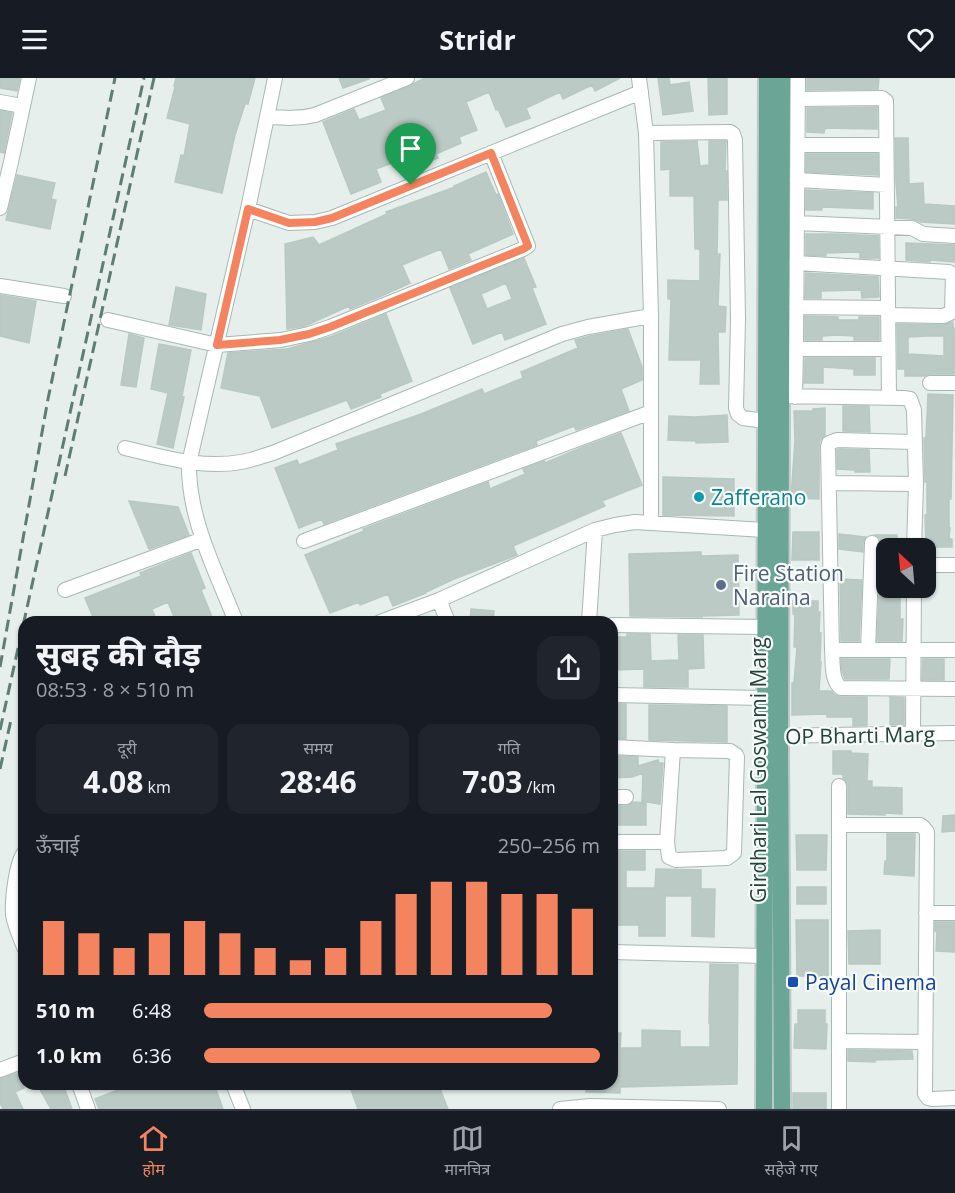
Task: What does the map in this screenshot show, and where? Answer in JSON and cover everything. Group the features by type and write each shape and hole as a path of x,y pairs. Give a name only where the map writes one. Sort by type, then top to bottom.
{"main road":[{"name":"Girdhari Lal Goswami Marg","path":"764,1109 764,956 772,736 773,530 765,421 767,78"},
{"name":"Girdhari Lal Goswami Marg","path":"782,78 788,396 765,627 765,698 772,736 782,1109"}],"street":[{"path":"1,202 28,78"},
{"path":"234,616 191,498 189,463 248,209 275,78"},
{"path":"267,117 293,119 315,115 407,78"},
{"path":"798,78 796,349 788,396 910,399 915,410 914,538"},
{"path":"248,209 289,223 315,222 332,218 491,153 640,85 646,133 651,316 651,523"},
{"path":"798,99 885,100 889,398"},
{"path":"0,102 22,106"},
{"path":"646,133 730,132 733,134 735,140 738,319 736,408 738,414 743,418 765,421"},
{"path":"798,145 886,145"},
{"path":"108,320 217,345 280,340 330,327 523,249 528,246 491,153"},
{"path":"797,180 887,185"},
{"path":"797,223 887,226 914,229 923,234 955,236"},
{"path":"796,263 949,272 954,279 952,310 944,316 796,307"},
{"path":"0,286 64,296"},
{"path":"125,448 189,463 242,462 273,453 562,334 651,316"},
{"path":"796,349 888,349"},
{"path":"930,382 955,383 955,388"},
{"path":"304,541 651,412"},
{"path":"915,442 837,440 832,441 828,447 832,650 835,680 841,688 955,688"},
{"path":"830,483 915,484"},
{"path":"396,616 439,600 595,530 615,525 634,522 773,530"},
{"path":"589,616 595,530"},
{"path":"65,590 204,539"},
{"path":"868,650 872,543"},
{"path":"936,565 955,565"},
{"path":"913,733 914,598"},
{"path":"439,600 446,616"},
{"path":"618,626 765,627"},
{"path":"832,650 955,650"},
{"path":"618,695 765,698"},
{"name":"OP Bharti Marg","path":"772,736 955,733"},
{"path":"618,747 730,751 736,754 734,853 727,858 676,860 669,857 666,842 673,750"},
{"path":"839,786 839,1109"},
{"path":"839,825 920,825 927,832 925,1094 932,1099 955,1098"},
{"path":"618,842 666,842"},
{"path":"18,867 13,911 18,930"},
{"path":"926,913 955,912"},
{"path":"618,952 764,956"},
{"path":"839,1041 925,1042"},
{"path":"0,1070 18,1063"},
{"path":"81,1090 88,1109"},
{"path":"235,1090 243,1109"},
{"path":"560,1109 590,1106 719,1109"}],"building":[{"path":"0,78 20,78 17,91 0,88"},
{"path":"176,78 255,78 248,104 245,104 235,135 222,193 175,182 181,155 184,156 190,124 167,118"},
{"path":"339,78 369,78 369,79 343,88"},
{"path":"425,78 620,78 595,91 592,85 563,99 560,92 526,108 530,118 506,127 489,92 466,102 477,130 459,137 461,143 436,154 438,158 409,169 405,158 376,169 381,182 351,194 323,122 354,109 359,120 386,110 381,98"},
{"path":"658,78 669,78 670,85 689,82 693,111 663,115"},
{"path":"708,78 727,78 727,114 709,115"},
{"path":"807,78 879,78 878,89 807,90"},
{"path":"877,107 877,129 825,128 824,133 807,132 807,108"},
{"path":"0,111 12,113 4,153 0,152"},
{"path":"895,138 908,138 909,184 923,183 924,204 955,206 955,224 896,218 896,207 898,207"},
{"path":"697,141 700,166 709,165 709,141 726,141 727,200 718,200 717,254 720,254 718,306 726,307 725,332 718,332 719,384 700,384 701,360 669,360 671,299 668,299 668,280 700,281 700,249 695,249 694,196 670,196 670,169 661,170 661,142"},
{"path":"806,154 878,154 878,175 806,172"},
{"path":"486,172 496,195 498,194 513,234 468,254 471,260 449,269 441,249 402,265 410,283 350,309 349,306 305,326 287,329 285,244 313,237 319,245 387,214 386,212 455,187"},
{"path":"17,175 55,183 51,199 56,200 50,229 6,220"},
{"path":"806,190 873,193 873,209 822,207 822,210 806,210"},
{"path":"806,234 878,236 879,258 860,258 860,252 826,253 826,256 806,255"},
{"path":"906,243 955,245 955,262 906,260"},
{"path":"524,258 536,287 532,288 546,324 505,340 502,332 473,344 450,288","holes":["506,283 512,299 487,309 481,294"]},
{"path":"806,273 878,277 879,297 862,298 861,290 821,291 821,298 805,298"},
{"path":"176,287 206,294 201,330 169,325"},
{"path":"0,295 36,301 29,343 0,336"},
{"path":"386,314 412,381 380,394 381,397 351,409 347,400 272,428 260,396 221,388 228,353 287,349 333,336"},
{"path":"805,316 838,317 838,320 879,317 879,340 854,340 854,336 838,335 822,336 822,340 805,340"},
{"path":"953,322 953,328 955,328 954,374 905,376 905,369 898,369 897,324 944,325","holes":["944,336 944,356 908,354 908,337"]},
{"path":"628,329 642,367 642,380 621,389 629,411 576,430 574,426 536,441 537,445 324,524 322,519 299,528 275,468 297,460 299,465 338,450 336,444 421,414 482,389 484,394 523,378 521,372 578,348 575,340"},
{"path":"129,334 144,338 136,387 121,385"},
{"path":"159,344 191,350 173,448 157,444 168,393 151,389"},
{"path":"805,358 875,358 875,375 854,375 854,369 823,367 823,383 804,383"},
{"path":"928,394 953,395 951,499 949,499 949,539 952,539 952,547 936,547 936,538 926,538 927,482 925,482 924,438 926,438"},
{"path":"843,406 869,406 870,432 843,431"},
{"path":"825,408 825,435 820,440 819,447 819,499 791,498 795,440 794,411 813,411 813,409"},
{"path":"727,415 728,442 696,443 696,441 668,440 669,416"},
{"path":"621,433 642,485 602,501 605,506 513,546 517,555 454,579 426,593 393,606 388,594 330,613 305,555 364,531 363,529 488,482 490,489 525,474 523,469 544,461 545,463"},
{"path":"837,450 869,450 870,472 837,469"},
{"name":"Zafferano","path":"663,477 734,479 734,516 663,515"},
{"path":"129,501 178,507 189,535 149,549"},
{"path":"793,532 819,532 819,560 792,560"},
{"path":"839,534 866,537 863,542 863,552 839,549"},
{"path":"875,535 897,535 897,538 880,538"},
{"path":"701,552 701,556 738,555 739,615 630,616 629,554"},
{"path":"191,553 205,588 201,590 212,616 174,616 168,602 152,609 155,616 92,616 85,598 141,576 140,573"},
{"path":"840,579 862,580 859,641 841,641"},
{"path":"879,598 900,598 900,619 903,619 902,641 877,641"},
{"path":"793,601 818,601 819,633 821,633 819,691 831,691 841,697 867,697 867,725 853,726 853,717 827,717 827,714 792,715 792,683 794,683 797,647 794,647"},
{"path":"471,609 494,611 494,616 470,616"},
{"path":"627,634 650,634 651,661 679,660 678,635 703,635 704,668 688,669 688,687 644,687 644,669 618,670 618,637 627,637"},
{"path":"841,659 890,659 889,679 845,679"},
{"path":"923,659 944,659 944,680 922,680"},
{"path":"890,697 904,698 904,725 890,725"},
{"path":"618,704 626,704 626,739 618,738"},
{"path":"649,705 727,706 727,742 649,740"},
{"path":"833,751 868,754 867,781 872,781 872,787 902,788 902,814 848,814 848,785 843,774 833,774"},
{"path":"618,756 638,757 638,766 658,760 659,763 663,763 660,804 642,801 643,773 632,777 618,778"},
{"path":"633,802 646,803 646,825 618,825 618,806 627,806"},
{"path":"955,815 955,831 942,832 943,816"},
{"path":"887,834 915,834 914,876 884,874 885,861 887,861"},
{"path":"796,835 827,835 826,870 797,870"},
{"path":"618,851 645,851 645,870 626,870 626,888 655,888 656,869 701,870 701,889 715,889 714,937 692,936 692,896 665,896 665,936 639,936 639,925 618,925"},
{"path":"797,887 826,887 826,904 797,904"},
{"path":"796,920 828,920 828,976 797,976"},
{"path":"935,922 955,922 955,952 936,951"},
{"path":"880,930 880,964 849,964 848,931"},
{"path":"710,964 738,965 737,1084 620,1087 620,1093 586,1092 586,1090 618,1090 618,1033 621,1033 620,1048 642,1048 642,1030 680,1031 680,1047 710,1047"},
{"path":"798,1010 825,1010 826,1049 794,1048"},
{"path":"848,1050 912,1051 913,1059 875,1060 875,1062 848,1061"},
{"path":"18,1073 20,1090 15,1092 23,1109 3,1109 0,1103 0,1079"},
{"path":"40,1090 65,1090 72,1109 51,1109"},
{"path":"118,1090 216,1090 223,1109 99,1109 95,1099"},
{"path":"351,1090 440,1090 448,1109 358,1109"},
{"path":"793,1093 826,1093 826,1109 793,1109"}],"railway":[{"path":"0,667 48,399 115,78"},
{"path":"25,616 144,78"},
{"path":"65,476 154,78"},
{"path":"0,730 18,648"},
{"path":"0,769 11,720"}],"place":[{"name":"Zafferano","path":"699,497"},
{"name":"Fire Station Naraina","path":"721,585"},
{"name":"Payal Cinema","path":"793,982"}],"route":[{"path":"491,153 528,246 330,327 297,338 217,345 248,209 289,223 303,224 332,218 411,185 491,153"}]}
